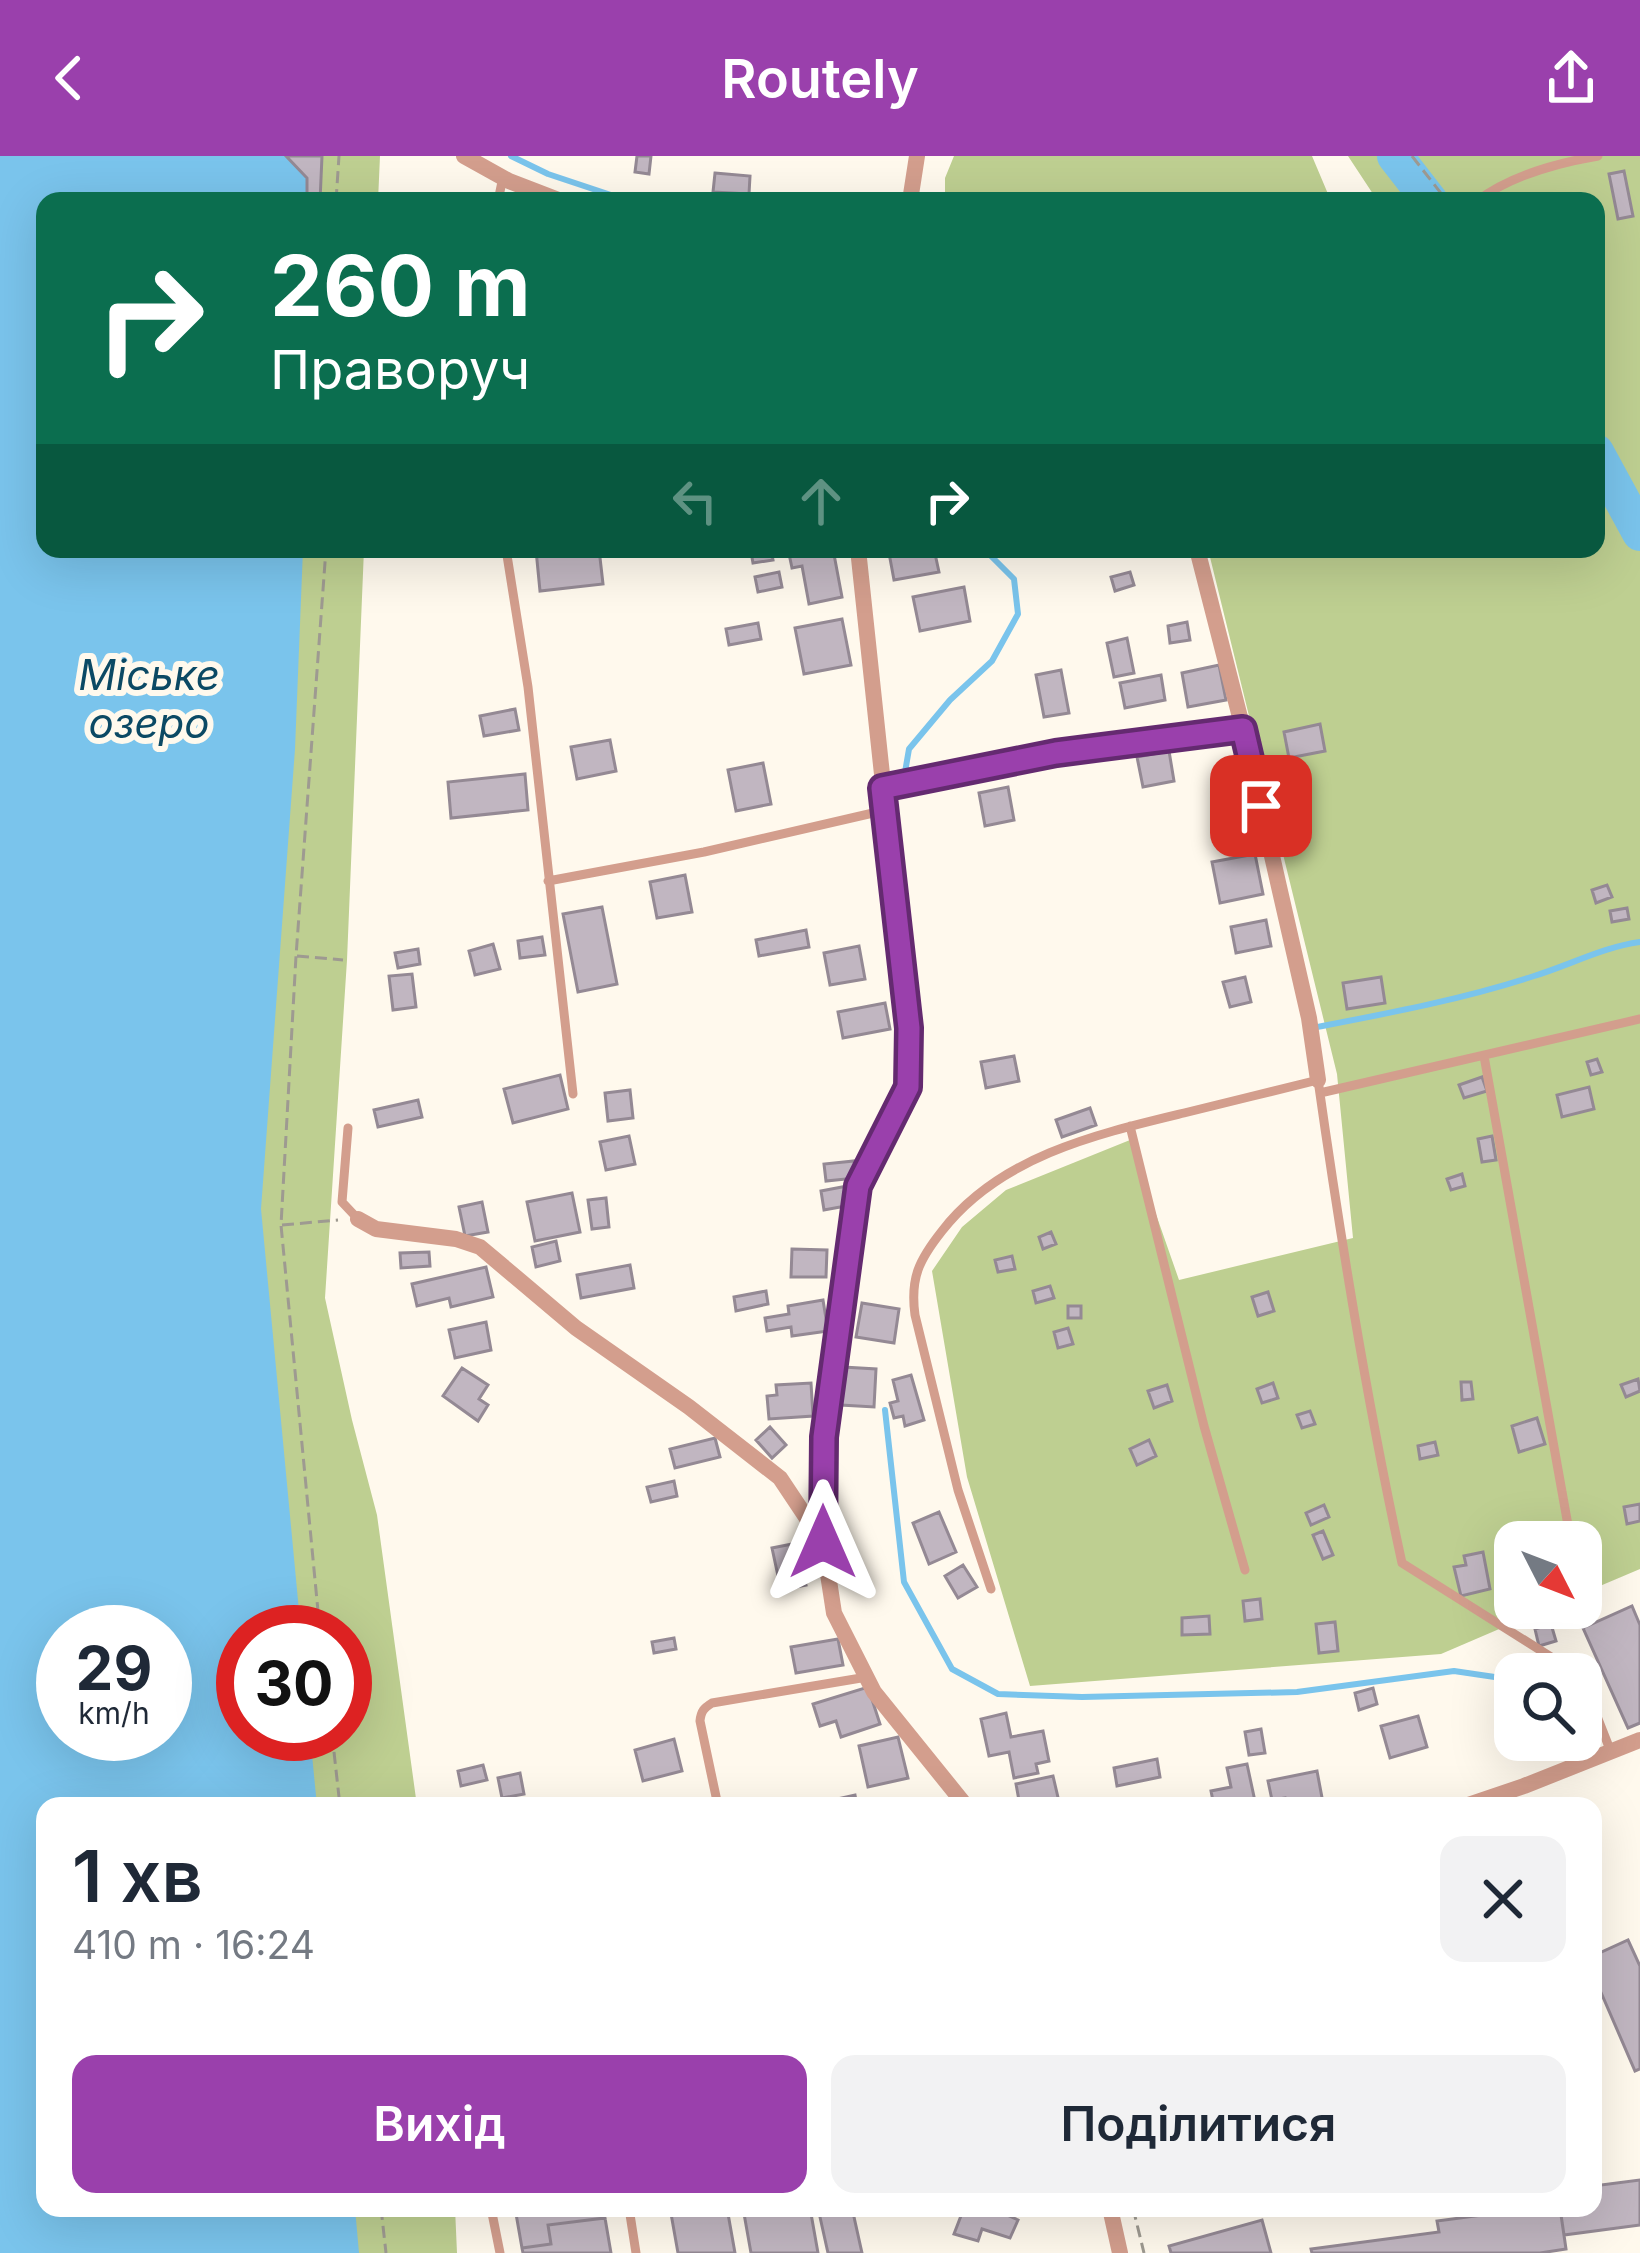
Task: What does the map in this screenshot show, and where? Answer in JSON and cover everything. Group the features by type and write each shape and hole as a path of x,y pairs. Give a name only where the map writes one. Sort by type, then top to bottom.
{"street":[{"path":"464,156 539,192"},
{"path":"911,192 917,156"},
{"path":"859,558 909,1028 908,1087 858,1186 824,1437 823,1542 834,1613 874,1692 959,1797"},
{"path":"1199,558 1309,1018 1319,1087"},
{"path":"358,1219 376,1229 456,1239 480,1247 576,1328 780,1478 823,1542"},
{"path":"1489,1797 1640,1740"},
{"path":"1112,2217 1120,2253"}],"lane":[{"path":"1488,192 1559,163 1598,156"},
{"path":"500,192 503,177"},
{"path":"507,558 528,687 573,1094"},
{"path":"882,788 1056,753 1243,729"},
{"path":"548,881 704,852 886,810"},
{"path":"991,1589 958,1490 913,1298 915,1275 946,1226 986,1189 1054,1150 1098,1134 1484,1056 1640,1019"},
{"path":"1484,1056 1567,1521"},
{"path":"1319,1087 1377,1447 1402,1562 1545,1653"},
{"path":"1130,1126 1245,1570"},
{"path":"347,1128 342,1202 358,1219"},
{"path":"716,1797 700,1721 705,1707 867,1677"},
{"path":"1602,1730 1611,1752"},
{"path":"493,2217 500,2253"},
{"path":"630,2217 636,2253"}],"path":[{"path":"337,192 339,156"},
{"path":"1412,156 1440,192"},
{"path":"317,1605 281,1225 325,558"},
{"path":"296,956 343,959"},
{"path":"281,1225 358,1219"},
{"path":"335,1761 339,1797"},
{"path":"382,2217 386,2253"},
{"path":"1135,2217 1144,2253"}],"green space":[{"name":"Міське озеро","path":"0,156 380,156 378,192 36,192 36,558 364,558 347,960 325,1298 377,1515 416,1797 36,1797 36,2217 455,2217 457,2253 0,2253"},
{"path":"954,156 1312,156 1327,192 945,192"},
{"path":"1348,156 1640,156 1640,1569 1602,1585 1602,1521 1494,1521 1494,1629 1499,1629 1441,1654 1030,1686 967,1477 932,1271 962,1227 1006,1190 1130,1140 1179,1280 1353,1238 1337,1074 1210,558 1605,558 1605,192 1372,192"}],"water":[{"name":"Міське озеро","path":"0,156 286,156 307,178 307,192 36,192 36,558 303,558 295,749 261,1209 298,1605 216,1605 216,1761 313,1761 316,1797 36,1797 36,2217 356,2217 359,2253 0,2253"}],"building":[{"path":"286,156 322,156 320,192 307,192 307,178"},
{"path":"637,156 651,156 649,174 635,172"},
{"path":"1624,171 1633,216 1618,219 1609,174"},
{"path":"715,173 750,176 749,192 713,192"},
{"path":"537,558 600,558 603,584 540,591"},
{"path":"790,558 835,558 842,597 809,604 802,566 792,568"},
{"path":"890,558 936,558 939,572 894,580"},
{"path":"779,572 782,587 758,592 755,577"},
{"path":"1130,572 1134,585 1115,591 1111,577"},
{"path":"964,587 970,621 920,631 913,597"},
{"path":"842,619 851,665 804,674 795,628"},
{"path":"1187,622 1190,640 1170,643 1168,626"},
{"path":"758,623 761,639 729,645 726,629"},
{"path":"1127,638 1134,673 1114,677 1107,643"},
{"path":"1219,665 1226,700 1188,707 1182,673"},
{"path":"1061,670 1069,713 1044,717 1036,675"},
{"path":"1161,675 1165,700 1125,708 1120,683"},
{"path":"515,709 519,730 484,736 480,716"},
{"path":"1320,724 1325,751 1289,758 1284,732"},
{"path":"610,740 616,771 577,779 571,747"},
{"path":"1169,751 1174,781 1143,787 1137,757"},
{"path":"763,763 771,804 736,811 728,770"},
{"path":"525,774 528,810 451,818 448,782"},
{"path":"1008,787 1014,820 985,826 979,793"},
{"path":"1255,854 1263,894 1220,903 1212,862"},
{"path":"685,875 692,912 657,918 650,882"},
{"path":"1607,885 1612,897 1596,903 1592,890"},
{"path":"602,907 617,984 578,992 563,914"},
{"path":"1627,908 1629,919 1612,922 1610,911"},
{"path":"1266,920 1271,946 1236,953 1231,927"},
{"path":"806,930 809,947 759,956 756,940"},
{"path":"542,937 545,955 520,958 518,941"},
{"path":"493,944 500,969 475,975 469,951"},
{"path":"859,946 865,979 830,985 824,953"},
{"path":"418,949 420,964 398,968 395,953"},
{"path":"412,974 416,1007 393,1010 389,976"},
{"path":"1245,977 1251,1002 1230,1007 1223,982"},
{"path":"1381,977 1385,1003 1347,1009 1343,983"},
{"path":"885,1003 890,1029 843,1038 838,1012"},
{"path":"1014,1056 1019,1081 986,1088 981,1062"},
{"path":"1597,1059 1602,1072 1591,1075 1587,1062"},
{"path":"560,1075 568,1109 513,1123 504,1089"},
{"path":"1482,1077 1487,1091 1464,1098 1459,1085"},
{"path":"1589,1087 1594,1109 1562,1117 1557,1095"},
{"path":"630,1090 633,1118 608,1121 605,1093"},
{"path":"418,1100 422,1117 378,1127 374,1110"},
{"path":"1090,1108 1096,1125 1062,1137 1056,1120"},
{"path":"629,1136 635,1164 606,1170 600,1142"},
{"path":"1492,1136 1496,1160 1482,1162 1478,1139"},
{"path":"854,1161 856,1178 826,1181 824,1164"},
{"path":"1462,1174 1465,1186 1451,1190 1447,1179"},
{"path":"847,1186 851,1205 824,1210 821,1191"},
{"path":"572,1193 580,1232 535,1241 527,1202"},
{"path":"606,1198 609,1227 592,1229 588,1200"},
{"path":"482,1202 488,1232 465,1236 459,1207"},
{"path":"1051,1232 1056,1244 1043,1249 1039,1237"},
{"path":"556,1241 560,1261 536,1267 532,1247"},
{"path":"792,1249 827,1250 826,1277 791,1277"},
{"path":"429,1252 430,1266 401,1268 400,1253"},
{"path":"1012,1256 1015,1269 998,1272 995,1260"},
{"path":"630,1265 634,1288 581,1298 577,1275"},
{"path":"486,1267 493,1297 451,1307 449,1298 417,1306 412,1284"},
{"path":"1050,1286 1054,1298 1036,1303 1033,1291"},
{"path":"766,1291 768,1304 736,1311 734,1297"},
{"path":"1268,1292 1274,1311 1258,1316 1252,1297"},
{"path":"823,1300 828,1331 792,1336 791,1327 767,1331 765,1318 789,1314 788,1306"},
{"path":"862,1303 899,1309 894,1343 856,1337"},
{"path":"1068,1306 1081,1306 1081,1318 1068,1318"},
{"path":"486,1322 491,1350 455,1358 449,1330"},
{"path":"1068,1328 1073,1344 1058,1348 1054,1332"},
{"path":"843,1367 876,1369 874,1407 841,1405"},
{"path":"462,1368 488,1385 479,1399 488,1405 478,1421 443,1396"},
{"path":"911,1375 924,1420 905,1426 903,1416 894,1418 890,1403 898,1401 893,1380"},
{"path":"1638,1379 1640,1391 1626,1397 1621,1385"},
{"path":"1461,1382 1471,1382 1473,1399 1462,1400"},
{"path":"811,1383 813,1416 769,1419 767,1396 777,1395 776,1385"},
{"path":"1273,1383 1278,1398 1262,1403 1257,1389"},
{"path":"1167,1385 1172,1401 1154,1408 1148,1391"},
{"path":"1310,1411 1315,1424 1302,1428 1297,1415"},
{"path":"1537,1418 1545,1444 1519,1452 1512,1426"},
{"path":"770,1427 786,1445 772,1458 756,1440"},
{"path":"715,1438 720,1457 675,1468 670,1449"},
{"path":"1149,1440 1156,1456 1137,1465 1130,1449"},
{"path":"1435,1442 1438,1455 1420,1459 1418,1446"},
{"path":"674,1481 677,1496 651,1502 647,1487"},
{"path":"1640,1504 1640,1521 1627,1524 1624,1507"},
{"path":"1324,1505 1329,1517 1311,1525 1306,1513"},
{"path":"939,1512 956,1552 929,1564 913,1523"},
{"path":"1323,1531 1333,1555 1323,1559 1313,1535"},
{"path":"797,1543 806,1585 781,1590 772,1548"},
{"path":"1483,1552 1490,1589 1461,1596 1454,1567 1466,1565 1464,1556"},
{"path":"963,1565 977,1587 958,1598 945,1576"},
{"path":"1260,1599 1262,1619 1245,1621 1243,1601"},
{"path":"1632,1606 1640,1625 1640,1723 1628,1728 1602,1670 1602,1653 1594,1653 1583,1629 1602,1629 1602,1619"},
{"path":"1209,1616 1210,1634 1182,1635 1182,1618"},
{"path":"1335,1622 1338,1651 1319,1653 1316,1624"},
{"path":"1535,1629 1552,1629 1556,1641 1539,1646"},
{"path":"674,1638 676,1649 654,1653 652,1642"},
{"path":"838,1639 843,1665 796,1673 791,1647"},
{"path":"868,1687 880,1724 841,1737 836,1721 820,1726 813,1704"},
{"path":"1373,1688 1377,1704 1359,1710 1355,1693"},
{"path":"1006,1713 1011,1737 1043,1731 1049,1761 1036,1764 1038,1773 1014,1778 1009,1752 989,1756 981,1719"},
{"path":"1418,1716 1427,1747 1390,1758 1381,1726"},
{"path":"1261,1729 1265,1753 1249,1755 1245,1732"},
{"path":"898,1737 908,1778 868,1787 859,1746"},
{"path":"674,1739 682,1771 643,1781 635,1750"},
{"path":"1157,1759 1160,1777 1117,1786 1114,1768"},
{"path":"1247,1764 1254,1797 1212,1797 1211,1791 1231,1787 1227,1768"},
{"path":"483,1765 487,1780 461,1786 458,1771"},
{"path":"1317,1771 1322,1797 1271,1797 1268,1781"},
{"path":"520,1773 524,1794 502,1797 498,1778"},
{"path":"1053,1776 1058,1797 1018,1797 1016,1784"},
{"path":"1628,1940 1640,1966 1640,2069 1635,2071 1602,1995 1602,1952"},
{"path":"1640,2180 1640,2225 1564,2235 1566,2249 1540,2253 1312,2253 1311,2249 1439,2232 1437,2221 1467,2217 1602,2217 1602,2185"},
{"path":"1640,2180 1640,2225 1564,2235 1561,2217 1602,2217 1602,2185"},
{"path":"517,2217 605,2217 548,2225 551,2244 522,2248"},
{"path":"672,2217 729,2217 735,2253 678,2253"},
{"path":"745,2217 812,2217 818,2253 751,2253"},
{"path":"820,2217 854,2217 862,2253 828,2253"},
{"path":"961,2217 1018,2220 1010,2238 982,2229 978,2241 954,2234"},
{"path":"1561,2217 1566,2249 1312,2253 1311,2249 1439,2232 1437,2221"},
{"path":"605,2218 611,2253 523,2253 522,2248 551,2244 548,2225"},
{"path":"1262,2220 1271,2253 1171,2253 1169,2246"}],"waterway":[{"path":"511,156 602,192"},
{"path":"1395,156 1423,192"},
{"path":"1605,469 1640,533"},
{"path":"904,778 909,749 950,700 992,661 1018,614 1014,579 993,558"},
{"path":"1317,1027 1481,992 1640,942"},
{"path":"885,1410 904,1582 952,1669 998,1694 1297,1692 1454,1671 1494,1677"}],"route":[{"path":"823,1542 824,1437 858,1186 908,1087 909,1028 882,788 1056,753 1243,729 1261,806"}]}
